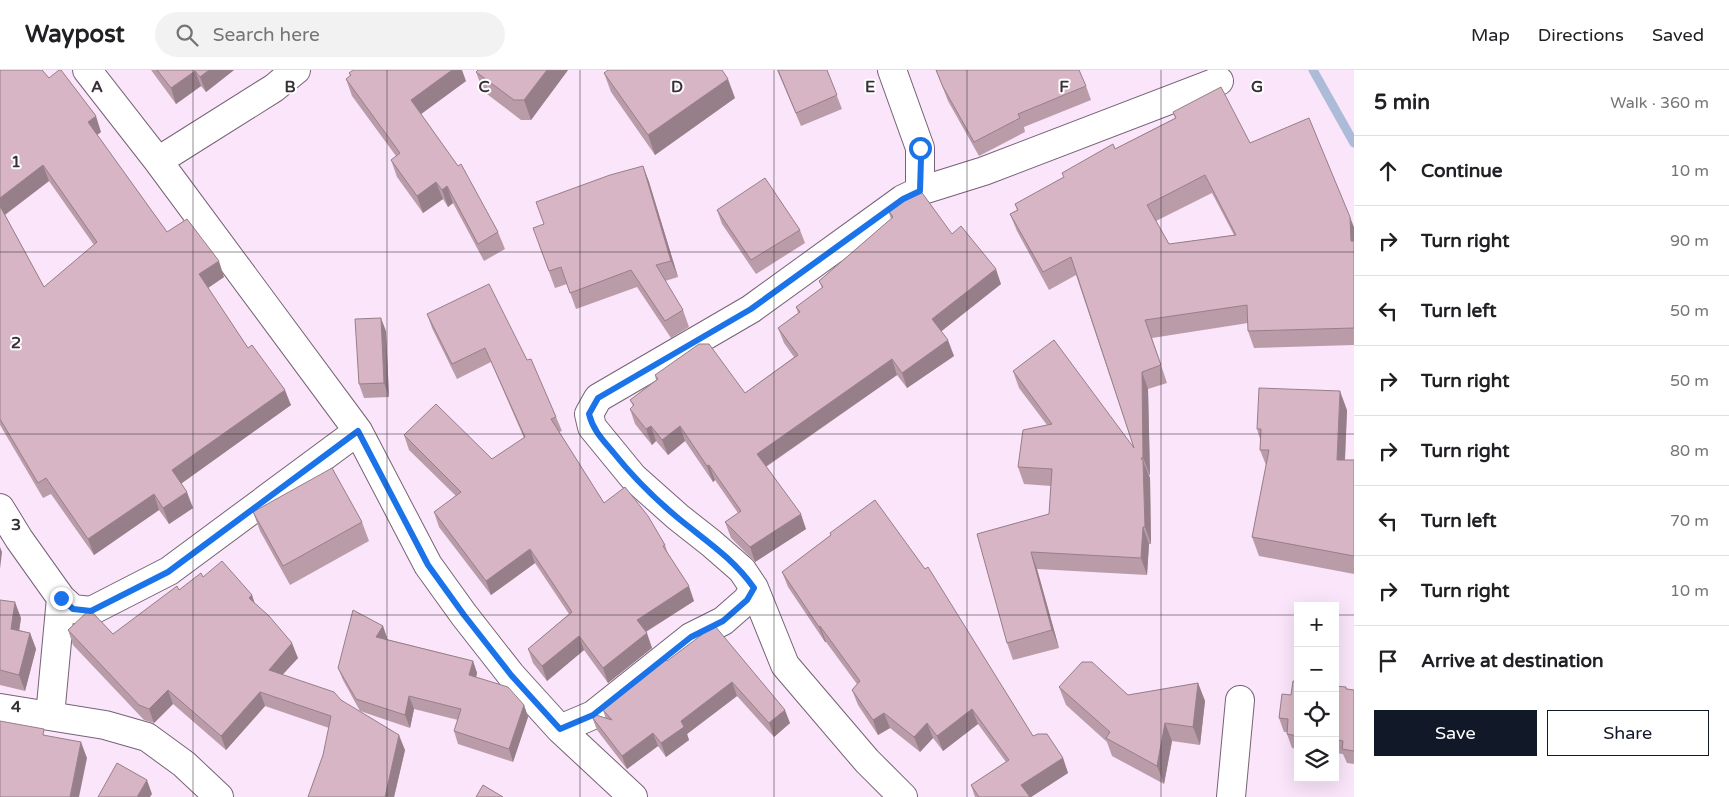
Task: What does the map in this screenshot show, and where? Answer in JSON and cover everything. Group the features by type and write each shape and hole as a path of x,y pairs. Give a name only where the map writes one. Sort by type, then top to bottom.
{"street":[{"path":"87,70 158,161 358,431 428,565 464,615 511,675 560,729 629,796"},
{"path":"158,161 274,88 296,70"},
{"path":"892,70 920,148 920,191"},
{"path":"903,797 867,761 785,665 754,588 742,570 678,518 633,477 592,427 589,414 598,398 751,309 903,199 920,191 984,171 1219,81"},
{"path":"0,508 19,539 61,598 73,609 91,611 168,572 358,431"},
{"path":"560,729 593,715 691,637 723,621 747,600 754,588"},
{"path":"50,716 61,598"},
{"path":"1231,797 1240,700"},
{"path":"0,708 105,725 147,737 184,764 219,797"}],"building":[{"path":"0,70 42,70 49,78 61,70 96,116 88,122 167,232 187,219 219,261 199,274 248,348 252,345 285,390 172,470 187,492 163,508 154,494 88,539 46,478 38,483 0,419 0,206 44,287 97,242 43,165 0,198"},
{"path":"157,70 209,70 200,77 195,71 171,88"},
{"path":"353,70 452,70 411,100 458,166 461,164 498,232 478,244 447,186 442,190 436,182 417,196 391,160 400,153 346,79"},
{"path":"478,70 547,70 524,100 514,100 476,72"},
{"path":"608,70 722,70 728,79 648,135 604,73"},
{"path":"778,70 827,70 837,95 796,113"},
{"path":"936,70 1079,70 1086,86 1018,114 1020,118 974,142 943,87"},
{"path":"1221,87 1250,143 1309,118 1350,217 1351,241 1354,241 1354,328 1248,331 1247,305 1145,320 1161,365 1142,372 1143,458 1141,458 1143,461 1145,527 1143,527 1141,558 1031,552 1052,630 1007,643 977,534 1049,514 1052,469 1018,467 1023,430 1052,424 1013,371 1054,340 1134,448 1071,257 1043,272 1010,214 1018,210 1015,204 1064,177 1062,173 1113,144 1115,149 1176,118 1173,112","holes":["1205,175 1236,235 1169,244 1147,205"]},
{"path":"643,166 671,261 656,265 683,310 665,321 631,270 570,293 561,267 549,271 533,228 544,224 536,202 610,175"},
{"path":"765,178 800,230 751,260 717,210"},
{"path":"920,190 952,234 961,226 996,269 932,319 948,340 902,373 892,359 757,454 801,514 750,547 725,522 741,511 680,426 662,440 651,426 646,429 630,409 634,405 630,400 658,379 655,375 699,344 709,344 745,393 798,355 778,328 800,312 796,307 823,287 819,281 893,217 888,210 905,197"},
{"path":"489,284 527,360 531,359 556,417 551,419 604,503 625,487 648,516 665,545 663,546 689,586 637,620 647,633 603,668 579,636 542,666 528,649 572,612 530,549 486,581 434,512 461,492 404,435 436,404 492,459 525,437 485,348 452,364 427,314"},
{"path":"381,318 384,383 359,384 355,319"},
{"path":"1259,388 1340,391 1337,460 1354,460 1354,556 1252,537 1269,450 1260,450 1261,429 1257,429"},
{"path":"332,468 362,522 283,566 253,512"},
{"path":"875,500 925,569 928,567 1033,736 1047,734 1063,758 1021,785 1030,797 979,797 971,785 1009,760 972,709 937,736 927,723 914,737 884,713 873,720 852,690 860,681 819,627 782,572"},
{"path":"222,561 252,595 249,598 269,616 292,643 269,670 334,692 341,700 399,735 385,797 308,797 323,755 331,716 260,692 221,736 168,690 149,709 139,705 68,630 88,611 91,611 113,634 177,586 179,590 201,573 203,577"},
{"path":"0,600 15,602 11,629 30,633 19,675 0,670"},
{"path":"353,610 383,626 376,637 473,661 469,675 508,687 524,705 509,749 454,731 461,709 409,696 405,715 356,699 338,668"},
{"path":"715,626 785,710 769,723 732,682 681,721 684,727 661,743 653,733 622,756 592,717 596,715 612,720 603,710 666,659 667,661"},
{"path":"1082,662 1092,662 1128,695 1198,683 1193,727 1165,723 1157,766 1106,738 1110,732 1059,687"},
{"path":"1294,681 1294,735 1287,734 1288,719 1279,718 1282,694 1291,695"},
{"path":"1339,686 1354,690 1354,751 1342,749 1343,741 1339,740"},
{"path":"0,721 44,729 43,735 81,742 70,797 0,797"},
{"path":"117,763 147,780 137,797 98,797"},
{"path":"483,785 503,797 476,797"}],"waterway":[{"path":"1313,70 1354,143"}],"route":[{"path":"61,598 73,609 91,611 168,572 358,431 428,565 511,675 560,729 593,715 691,637 723,621 747,600 754,588 742,570 678,518 633,477 592,427 589,414 598,398 751,309 903,199 920,191 920,148"}]}
